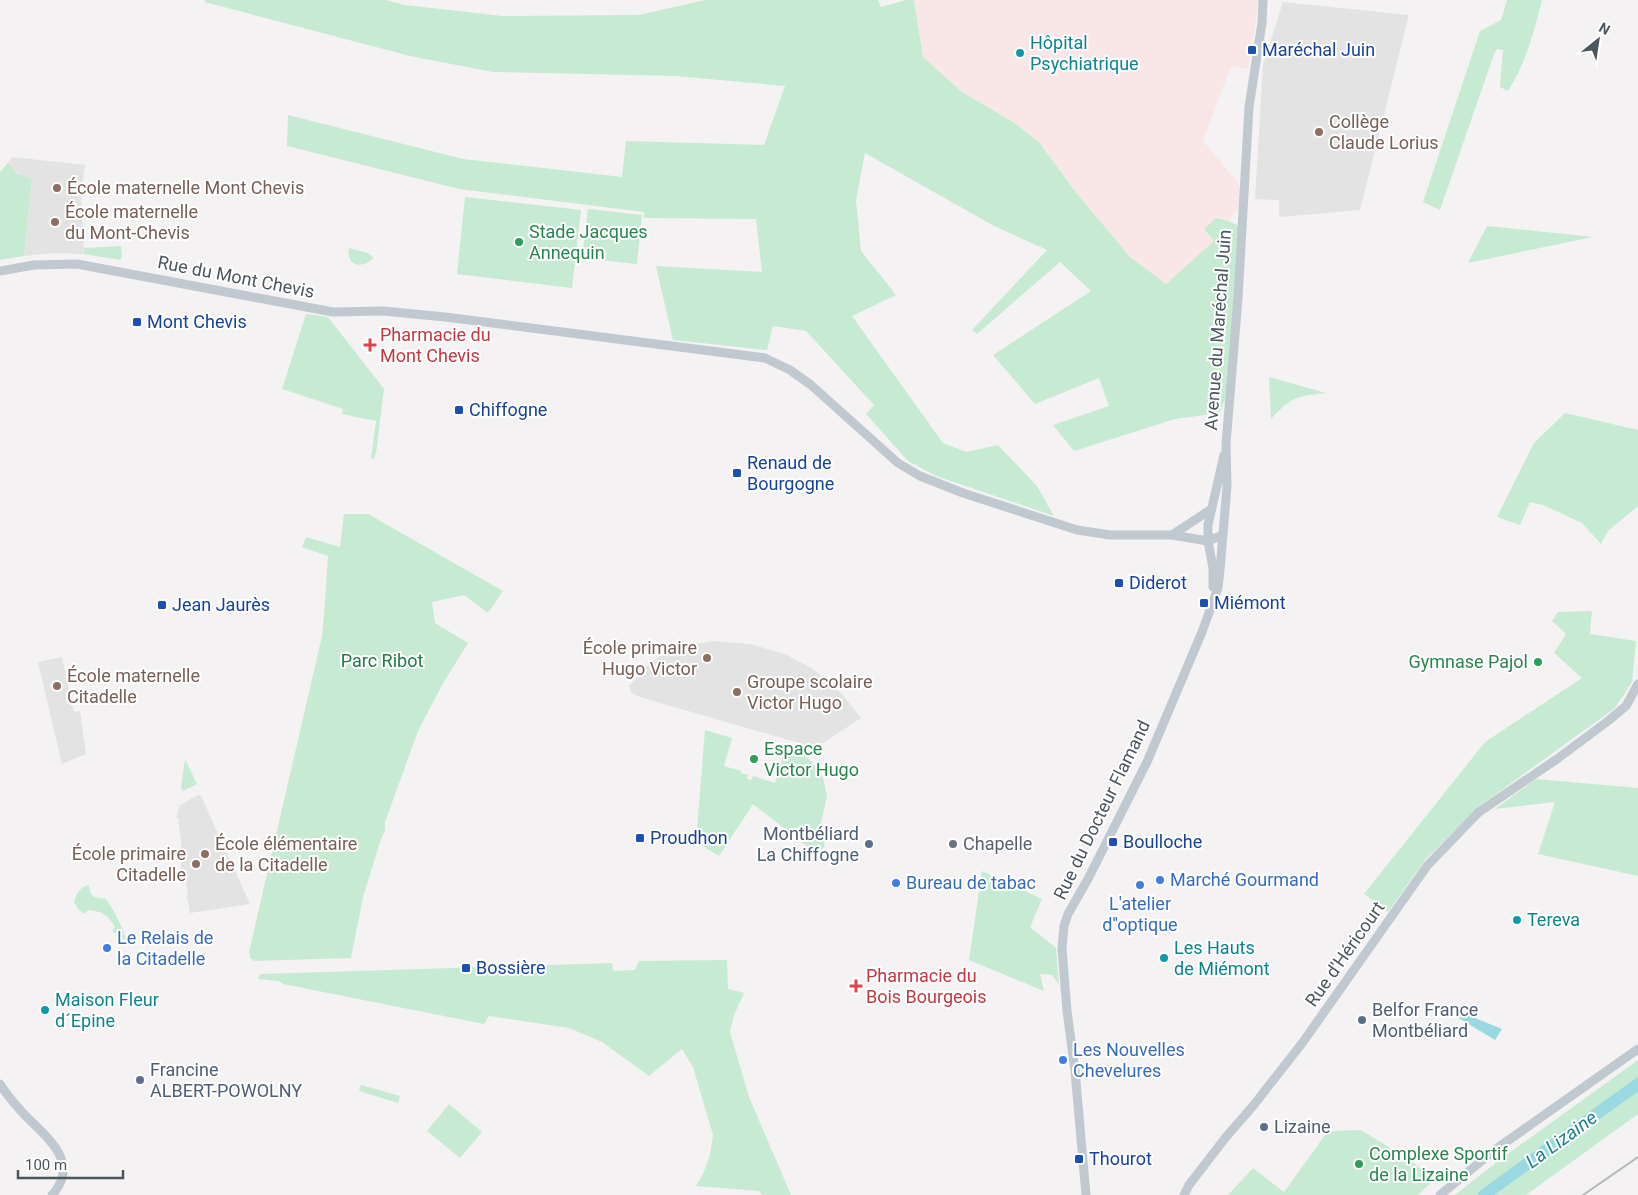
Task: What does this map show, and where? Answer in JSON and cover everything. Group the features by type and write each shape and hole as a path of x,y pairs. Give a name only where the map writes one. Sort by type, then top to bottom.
{"street":[{"name":"Avenue du Maréchal Juin","path":"1210,612 1214,568 1208,541 1208,525 1226,444 1233,368 1249,107 1262,23 1263,0"},
{"name":"Rue du Mont Chevis","path":"0,271 34,265 87,266 333,312 383,311 445,317 765,358 790,370 811,385 898,463 920,476 963,493 1077,530 1110,535 1172,535 1208,541"},
{"name":"Avenue du Maréchal Juin","path":"1210,612 1218,588 1224,535 1228,472 1226,444"},
{"path":"1172,535 1210,510 1224,520"},
{"path":"1208,541 1224,535"},
{"name":"Rue du Docteur Flamand","path":"1086,1195 1062,949 1066,920 1147,762 1210,612"},
{"name":"Rue d'Héricourt","path":"1184,1195 1189,1185 1303,1042 1427,866 1479,812 1558,758 1626,706 1638,684"},
{"path":"1440,1195 1496,1149 1638,1049"},
{"path":"0,1084 20,1111 44,1134 60,1155 63,1163 62,1174 52,1195"}],"shaded area":[{"path":"914,0 1259,0 1248,69 1231,66 1203,141 1239,184 1242,202 1229,221 1216,218 1204,229 1214,241 1166,285 1130,257 1074,190 1039,142 1013,122 962,92 923,57"},
{"name":"Collège Claude Lorius","path":"1283,2 1409,15 1360,210 1279,217 1279,200 1255,199 1263,65"},
{"name":"École maternelle du Mont-Chevis","path":"12,157 85,165 81,196 84,254 52,253 24,256 32,179 24,177 12,169 8,163"},
{"name":"Groupe scolaire Victor Hugo","path":"714,641 750,644 785,654 813,669 841,693 861,718 823,743 806,745 657,702 631,692 629,686 647,666 660,656 688,645"},
{"path":"62,657 74,712 80,711 86,754 62,764 38,662"},
{"name":"École élémentaire de la Citadelle","path":"198,795 201,796 250,904 190,913 186,896 188,895 185,876 183,876 180,861 180,858 183,857 178,818 176,818 180,805"}],"green space":[{"path":"205,0 386,0 405,5 502,16 639,15 705,0 878,0 881,7 906,0 914,0 923,57 962,92 1013,122 1039,142 1074,190 1130,257 1166,284 1214,241 1204,229 1216,218 1229,221 1241,227 1225,400 1219,413 1175,419 1074,451 1053,425 1109,406 1099,378 1035,404 993,355 1091,291 1060,262 977,334 972,330 1047,250 994,226 865,153 856,200 861,251 896,295 852,316 943,443 966,452 998,445 1037,486 1054,516 936,476 908,461 866,414 874,405 806,331 773,326 767,350 673,340 656,266 762,272 756,219 644,218 644,212 459,189 287,146 288,115 463,159 622,177 626,141 764,145 785,86 675,76 493,72 410,56 205,2"},
{"path":"1507,0 1542,0 1525,58 1508,91 1500,87 1503,50 1497,49 1494,54 1440,210 1423,202 1480,31 1501,20"},
{"path":"8,163 18,174 32,179 24,256 0,260 0,172"},
{"name":"Stade Jacques Annequin","path":"465,197 581,210 572,288 457,274"},
{"path":"588,209 642,215 637,264 582,258"},
{"path":"1487,226 1593,237 1468,263"},
{"path":"121,246 122,256 120,260 84,254 84,248"},
{"path":"349,248 368,253 374,258 365,264 356,264 350,259"},
{"path":"306,314 328,317 384,389 374,458 371,459 376,421 342,414 343,409 282,389"},
{"path":"1269,377 1326,393 1295,399 1284,406 1271,419"},
{"path":"1565,413 1638,430 1638,506 1608,531 1601,544 1582,523 1543,505 1530,502 1520,525 1497,517 1534,443"},
{"name":"Parc Ribot","path":"344,514 368,514 503,591 488,613 464,595 432,602 435,623 468,643 442,685 418,731 385,822 385,830 363,897 351,958 254,961 250,958 249,952 322,636 328,556 302,547 306,537 340,547"},
{"path":"1592,611 1590,634 1636,641 1632,682 1615,708 1481,805 1425,860 1388,912 1364,894 1485,742 1582,678 1554,653 1566,634 1552,621 1558,612"},
{"path":"705,730 732,738 724,766 741,771 741,773 748,775 747,779 752,780 753,776 775,783 784,753 797,753 811,761 823,778 827,796 820,827 825,846 818,855 753,804 719,856 696,842"},
{"path":"185,759 197,784 183,791 181,788"},
{"path":"1536,779 1638,788 1638,876 1538,854 1555,802 1495,809"},
{"path":"982,871 1042,899 1030,927 1056,948 1059,985 1052,975 1040,974 1044,991 969,960"},
{"path":"89,885 93,896 105,898 109,903 118,918 127,941 112,931 115,927 104,914 88,910 85,914 79,910 74,902 76,896 81,889"},
{"path":"727,960 728,989 744,993 734,1015 730,1032 749,1097 791,1195 762,1195 759,1191 696,1186 710,1155 713,1135 693,1067 682,1049 649,1076 602,1042 569,1028 489,1016 484,1024 283,984 279,981 258,979 261,974 612,963 613,971 635,970 639,961"},
{"path":"1638,1060 1638,1114 1526,1195 1455,1195 1498,1161"},
{"path":"361,1085 400,1096 398,1103 359,1091"},
{"path":"449,1104 482,1132 460,1158 427,1131"},
{"name":"Complexe Sportif de la Lizaine","path":"1361,1130 1410,1160 1434,1180 1418,1195 1228,1195 1253,1168 1284,1192 1328,1131"}],"water":[{"path":"1460,1012 1502,1029 1495,1040 1457,1017"}],"waterway":[{"name":"La Lizaine","path":"1484,1195 1638,1084"}],"railway":[{"path":"1583,1195 1638,1157"}],"place":[{"name":"Maréchal Juin","path":"1252,50"},
{"name":"Hôpital Psychiatrique","path":"1020,53"},
{"name":"Collège Claude Lorius","path":"1319,132"},
{"name":"École maternelle Mont Chevis","path":"57,188"},
{"name":"École maternelle du Mont-Chevis","path":"55,222"},
{"name":"Stade Jacques Annequin","path":"519,242"},
{"name":"Mont Chevis","path":"137,322"},
{"name":"Pharmacie du Mont Chevis","path":"370,345"},
{"name":"Chiffogne","path":"459,410"},
{"name":"Renaud de Bourgogne","path":"737,473"},
{"name":"Diderot","path":"1119,583"},
{"name":"Miémont","path":"1204,603"},
{"name":"Jean Jaurès","path":"162,605"},
{"name":"École primaire Hugo Victor","path":"707,658"},
{"name":"Gymnase Pajol","path":"1538,662"},
{"name":"École maternelle Citadelle","path":"57,686"},
{"name":"Groupe scolaire Victor Hugo","path":"737,692"},
{"name":"Espace Victor Hugo","path":"754,759"},
{"name":"Proudhon","path":"640,838"},
{"name":"Boulloche","path":"1113,842"},
{"name":"Montbéliard La Chiffogne","path":"869,844"},
{"name":"Chapelle","path":"953,844"},
{"name":"École élémentaire de la Citadelle","path":"205,854"},
{"name":"École primaire Citadelle","path":"196,864"},
{"name":"Marché Gourmand","path":"1160,880"},
{"name":"Bureau de tabac","path":"896,883"},
{"name":"L'atelier d''optique","path":"1140,885"},
{"name":"Tereva","path":"1517,920"},
{"name":"Le Relais de la Citadelle","path":"107,948"},
{"name":"Les Hauts de Miémont","path":"1164,958"},
{"name":"Bossière","path":"466,968"},
{"name":"Pharmacie du Bois Bourgeois","path":"856,986"},
{"name":"Maison Fleur d´Epine","path":"45,1010"},
{"name":"Belfor France Montbéliard","path":"1362,1020"},
{"name":"Les Nouvelles Chevelures","path":"1063,1060"},
{"name":"Francine ALBERT-POWOLNY","path":"140,1080"},
{"name":"Lizaine","path":"1264,1127"},
{"name":"Thourot","path":"1079,1159"},
{"name":"Complexe Sportif de la Lizaine","path":"1359,1164"}]}
